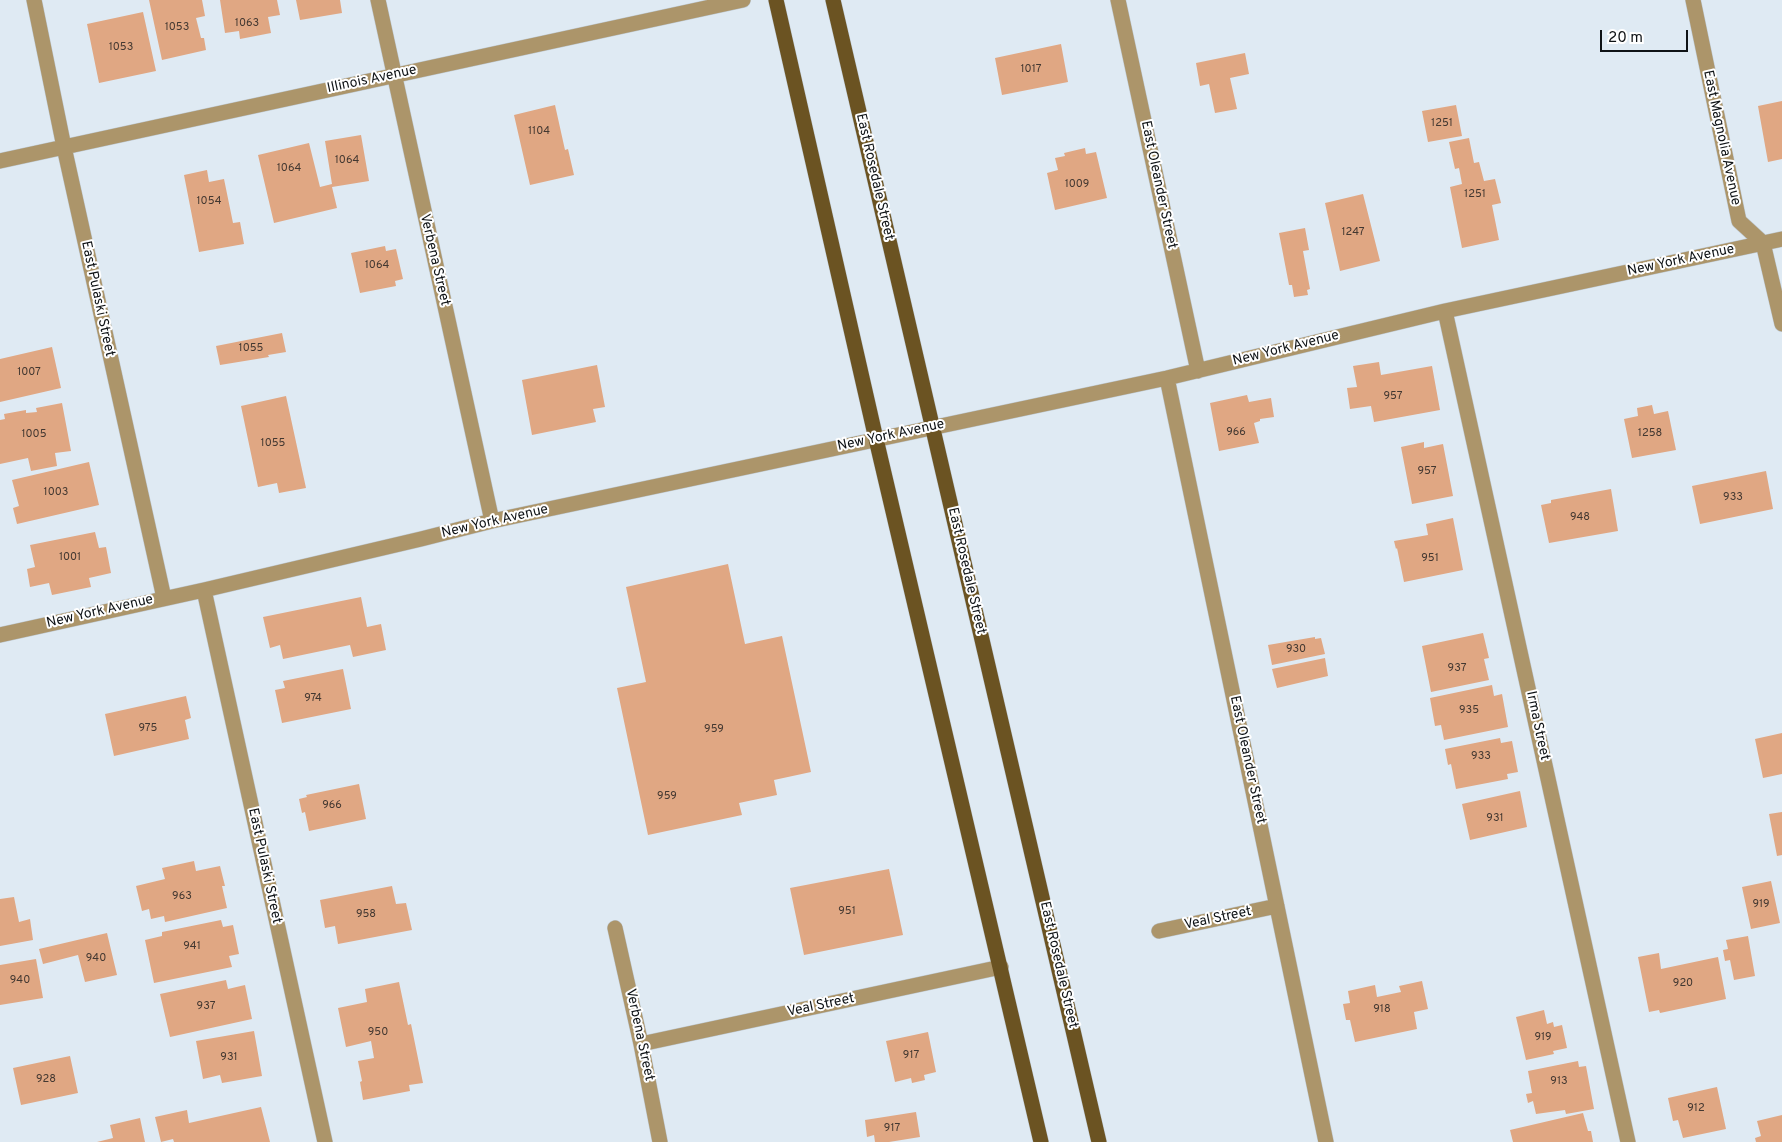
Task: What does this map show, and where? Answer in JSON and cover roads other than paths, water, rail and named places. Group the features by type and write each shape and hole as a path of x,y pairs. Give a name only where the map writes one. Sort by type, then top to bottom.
{"main road":[{"path":"776,0 876,439 1041,1142"},
{"name":"East Rosedale Street","path":"833,0 1099,1142"}],"street":[{"name":"East Pulaski Street","path":"34,0 64,147 164,598"},
{"name":"Verbena Street","path":"378,0 393,76 492,521"},
{"name":"Illinois Avenue","path":"0,161 743,0"},
{"name":"East Oleander Street","path":"1118,0 1198,371"},
{"name":"East Magnolia Avenue","path":"1692,0 1739,221 1764,243"},
{"name":"New York Avenue","path":"0,635 204,590 492,521 1167,378 1445,311 1782,239"},
{"path":"1764,243 1782,324"},
{"name":"Irma Street","path":"1445,311 1628,1142"},
{"name":"East Oleander Street","path":"1167,378 1326,1142"},
{"name":"East Pulaski Street","path":"204,590 324,1142"},
{"name":"Veal Street","path":"1158,931 1277,906"},
{"name":"Verbena Street","path":"616,928 660,1142"},
{"name":"Veal Street","path":"641,1044 1001,967"}]}
